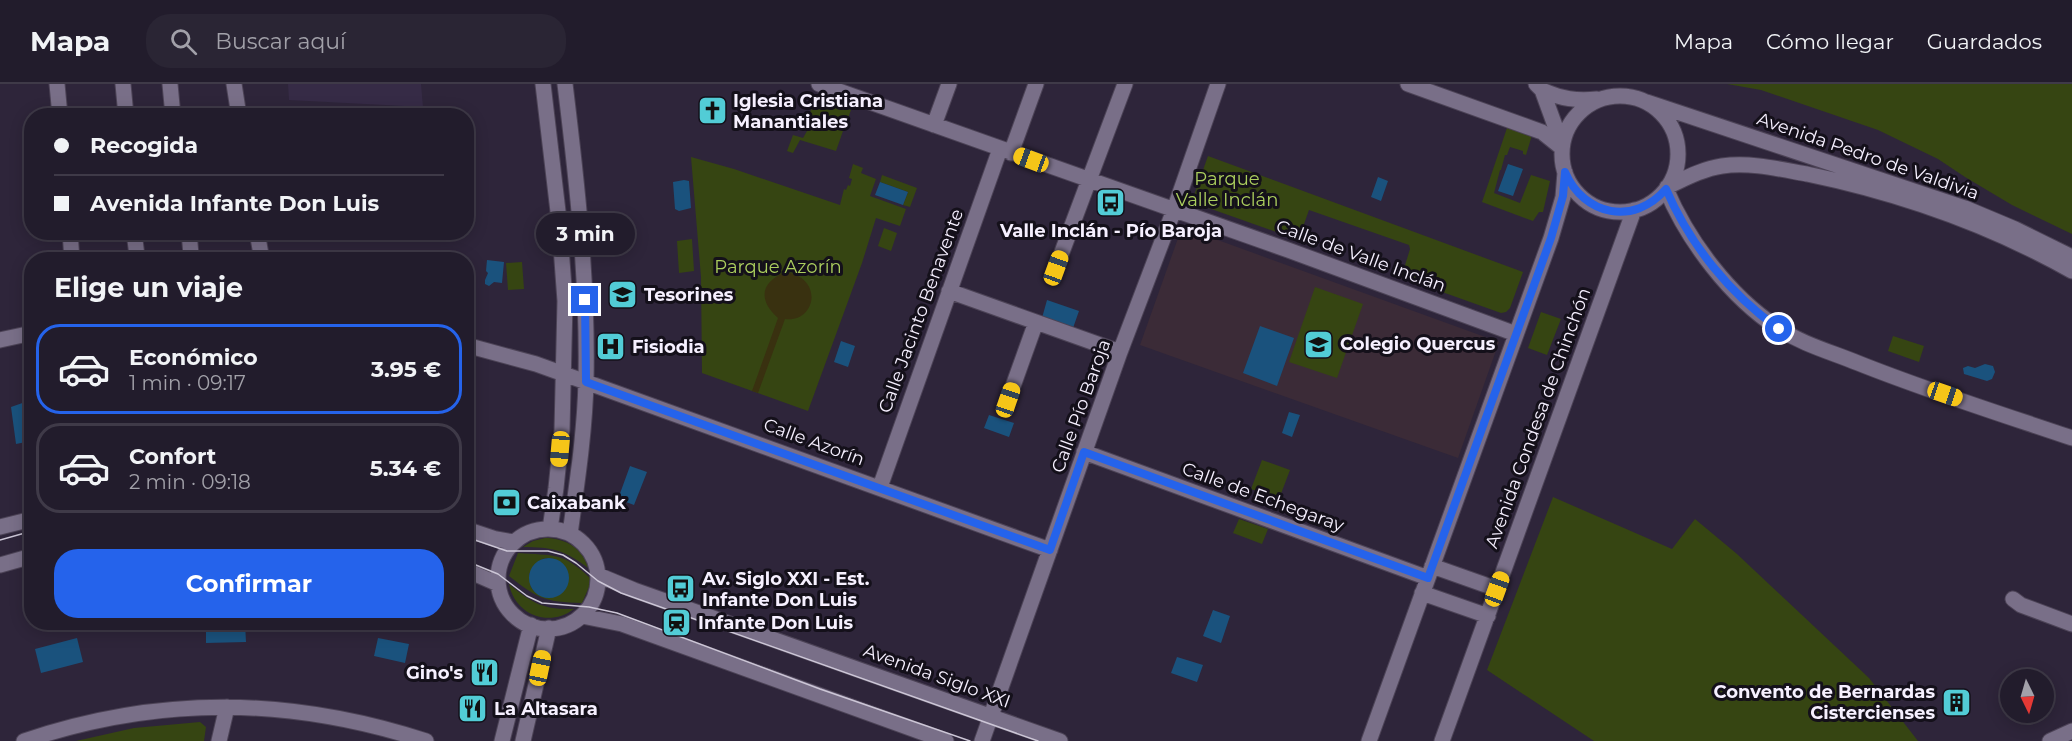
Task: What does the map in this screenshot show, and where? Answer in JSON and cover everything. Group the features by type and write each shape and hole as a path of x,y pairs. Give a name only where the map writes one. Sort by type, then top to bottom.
{"street":[{"path":"57,84 59,108"},
{"path":"123,84 125,108"},
{"path":"170,84 172,108"},
{"path":"234,84 238,108"},
{"path":"543,84 563,267 565,334 562,430 550,529"},
{"path":"565,84 584,266 586,382 570,534"},
{"name":"Calle de Valle Inclán","path":"819,84 855,89 934,125 1516,334"},
{"path":"934,125 949,84"},
{"name":"Calle Jacinto Benavente","path":"880,487 949,291 1036,84"},
{"path":"1056,268 1125,84"},
{"name":"Calle Pío Baroja","path":"982,741 1218,84"},
{"path":"1408,84 1542,132 1562,147"},
{"path":"1369,741 1551,238 1563,196 1565,172 1562,147 1539,87"},
{"path":"1539,87 1560,98 1581,100 1626,96 1647,102 1664,116 1675,136 1678,158 1676,169 1666,188 1641,207"},
{"path":"1562,147 1566,133 1581,111 1604,98"},
{"name":"Avenida Pedro de Valdivia","path":"1647,102 1965,208 2072,257"},
{"name":"Avenida Pedro de Valdivia","path":"1666,188 1701,171 1721,166 1744,165 1777,168 1837,180 1961,219 2011,240 2072,271"},
{"path":"1565,172 1574,190 1590,203 1609,211 1641,207 1667,209 1678,217"},
{"path":"1666,188 1678,217 1727,285 1757,313 1779,329 1885,374 2072,438"},
{"name":"Avenida Condesa de Chinchón","path":"1442,741 1641,207"},
{"path":"949,291 1120,352"},
{"path":"1008,400 1036,322"},
{"path":"0,340 24,335"},
{"name":"Calle Azorín","path":"474,347 536,364 1050,550"},
{"name":"Calle de Echegaray","path":"1084,452 1430,572 1497,589"},
{"path":"0,527 24,521"},
{"path":"550,529 570,534 581,541 596,562 598,575 595,595 582,616 561,627 531,625 508,609 501,597 498,584 501,562 514,542 530,532 550,529"},
{"path":"474,532 514,542"},
{"path":"0,565 24,558"},
{"path":"474,574 498,584"},
{"name":"Avenida Siglo XXI","path":"598,575 634,590 1060,741"},
{"path":"1422,593 1488,616"},
{"path":"2013,599 2021,605 2072,624"},
{"path":"582,616 622,624 946,741"},
{"path":"502,741 531,625"},
{"path":"523,741 549,628"},
{"path":"24,741 66,728 138,712 194,707 280,709 331,716 384,727 426,741"},
{"path":"219,741 227,707"},
{"path":"2050,741 2072,731"}],"shaded area":[{"path":"288,84 421,84 423,107 289,100"},
{"name":"Colegio Quercus","path":"1182,227 1499,342 1458,458 1140,345"}],"green space":[{"path":"1727,84 2072,84 2072,234 2012,205 1938,159 1878,130 1761,90"},
{"path":"817,97 851,110 844,129 833,125 827,117 821,118 818,124 823,131 832,128 843,131 836,151 800,140 793,153 787,151 793,135 803,138 807,131 802,129"},
{"path":"1508,125 1532,135 1526,155 1523,151 1510,147 1505,155 1494,193 1520,203 1531,175 1550,181 1543,212 1539,212 1533,221 1482,202"},
{"name":"Parque Valle Inclán","path":"1208,156 1523,272 1510,308 1501,313 1403,278 1409,245 1309,210 1299,238 1296,239 1200,205 1193,198"},
{"name":"Parque Azorín","path":"691,157 840,205 844,189 850,186 852,179 849,178 853,164 863,168 861,173 876,179 870,196 906,209 900,226 876,218 808,411 702,373 701,277"},
{"path":"882,175 917,188 910,207 903,205 908,192 880,182"},
{"path":"884,228 897,233 891,251 878,246"},
{"path":"692,239 694,271 679,273 677,241"},
{"path":"522,262 524,289 508,290 506,263"},
{"path":"1315,287 1363,304 1337,378 1289,362"},
{"path":"1541,312 1561,319 1547,355 1528,348"},
{"path":"1893,336 1924,346 1919,362 1888,351"},
{"path":"1262,460 1290,470 1279,499 1251,489"},
{"path":"1553,497 1672,549 1695,519 1737,554 1869,678 1918,741 1594,741 1487,670"},
{"path":"1239,519 1268,529 1262,544 1233,533"},
{"path":"545,538 566,542 572,546 582,555 588,568 558,551 523,547"},
{"path":"518,553 549,555 564,559 590,578 582,603 559,602 542,598 509,576","holes":["542,559 554,559 535,592 531,587 529,574"]},
{"path":"509,584 538,604 546,607 574,609 564,615 554,617 544,618 534,615 518,604"},
{"path":"200,722 206,727 204,741 76,741 134,728"}],"sand":[{"path":"786,272 798,276 807,283 811,291 811,300 809,308 803,314 785,319 758,393 752,391 778,318 767,305 765,292 771,281"}],"water":[{"path":"1508,164 1523,169 1513,196 1498,191"},
{"path":"1378,177 1388,181 1381,201 1371,197"},
{"path":"689,181 691,208 679,211 675,209 673,182"},
{"path":"880,182 908,192 903,205 875,195"},
{"path":"487,260 504,262 502,283 494,282 489,286 485,284 488,273 486,271"},
{"path":"1047,300 1079,311 1073,328 1042,318"},
{"path":"1260,326 1294,338 1277,386 1243,373"},
{"path":"841,341 855,346 848,367 834,362"},
{"path":"1985,364 1993,366 1995,372 1992,379 1987,381 1964,374 1963,368 1968,366 1975,368"},
{"path":"24,402 24,442 16,444 11,407"},
{"path":"1289,412 1300,415 1292,437 1282,433"},
{"path":"989,415 1014,423 1009,437 984,428"},
{"path":"630,466 647,472 634,505 618,499"},
{"path":"549,558 563,564 569,578 563,592 549,598 535,592 529,578 535,564"},
{"path":"1213,610 1230,616 1221,643 1203,636"},
{"path":"206,630 245,630 246,642 206,643"},
{"path":"77,638 83,662 41,673 35,649"},
{"path":"378,638 409,644 405,663 374,656"},
{"path":"1177,657 1203,665 1197,682 1171,673"}],"tram line":[{"path":"0,540 24,533"},
{"path":"474,540 507,551 548,551 563,555 598,581 621,593 1038,741"},
{"path":"474,564 498,574 527,596 542,603 589,607 617,613 820,689 970,741"}],"place":[{"name":"Iglesia Cristiana Manantiales","path":"712,111"},
{"name":"Valle Inclán - Pío Baroja","path":"1111,202"},
{"name":"Tesorines","path":"623,295"},
{"name":"Colegio Quercus","path":"1319,344"},
{"name":"Fisiodia","path":"611,347"},
{"name":"Caixabank","path":"506,503"},
{"name":"Av. Siglo XXI - Est. Infante Don Luis","path":"681,589"},
{"name":"Infante Don Luis","path":"677,623"},
{"name":"Gino's","path":"484,673"},
{"name":"Convento de Bernardas Cistercienses","path":"1956,702"},
{"name":"La Altasara","path":"473,709"}],"route":[{"path":"585,300 586,382 1050,550 1084,452 1428,578 1551,238 1563,196 1565,172 1574,190 1581,197 1609,211 1622,212 1642,207 1655,200 1666,189 1678,217 1727,285 1757,313 1779,329"}]}
